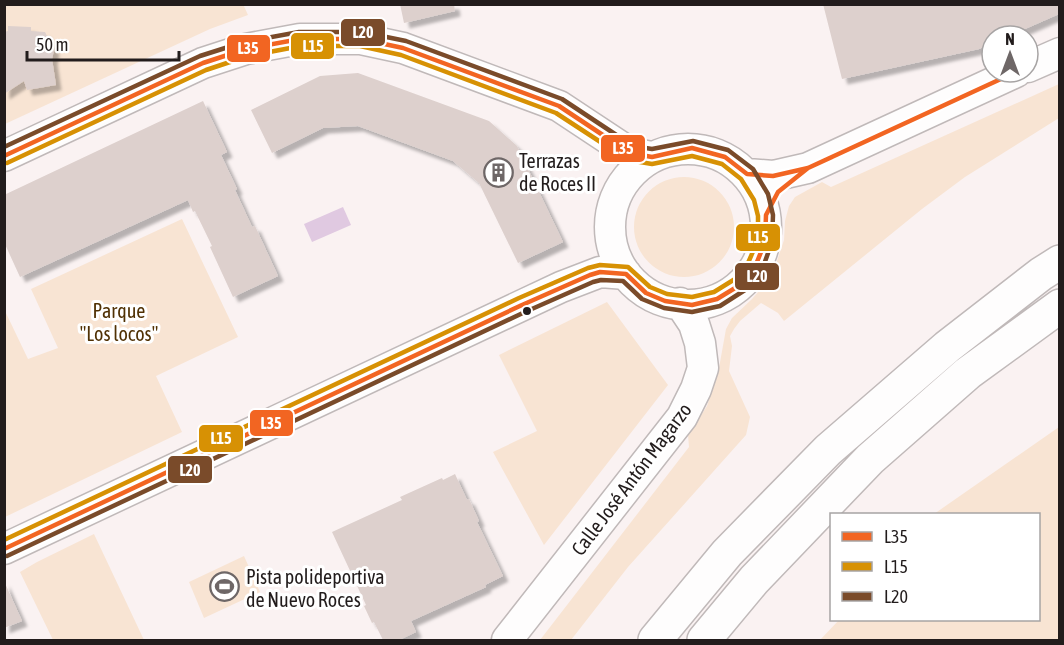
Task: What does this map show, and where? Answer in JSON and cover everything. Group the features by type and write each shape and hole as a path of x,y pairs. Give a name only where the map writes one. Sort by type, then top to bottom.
{"highway":[{"path":"655,640 727,553 828,450 947,347 1059,262"},
{"path":"704,640 754,580 870,459 968,374 1059,306"}],"street":[{"path":"4,156 214,59 246,49 300,39 361,39 403,48 559,106 630,153 652,157 692,148 725,157 747,174 761,197 766,215 765,242 755,267 740,285 717,299 692,305 665,301 646,293 626,274 613,250 609,224 615,197 630,173 652,157"},
{"path":"1040,62 1059,53"},
{"path":"747,174 773,176 808,168 990,84"},
{"path":"766,215 778,192 808,168"},
{"path":"4,549 561,287 600,272 626,274"},
{"name":"Calle José Antón Magarzo","path":"507,640 682,417 696,389 703,368 700,343 694,324 680,303"}],"green space":[{"path":"243,4 248,15 210,29 5,124 4,5"},
{"path":"1059,84 1059,118 965,177 784,321 778,313 761,303 740,321 730,336 732,346 729,371 750,417 746,435 628,567 571,640 540,640 689,447 688,435 707,406 719,368 726,329 732,318 772,276 784,240 789,206 795,197 822,182 831,187"},
{"path":"684,177 703,181 719,192 730,208 734,227 730,246 719,262 703,273 684,277 665,273 649,262 638,246 634,227 638,208 649,192 665,181"},
{"name":"Parque \"Los locos\"","path":"182,219 238,337 156,376 182,432 5,517 5,311 28,359 58,348 31,289"},
{"path":"607,302 668,385 544,545 493,452 537,431 499,355"},
{"path":"1059,427 1059,640 820,640 838,621 1040,621 1040,513 935,513"},
{"path":"94,534 144,640 53,640 20,572"},
{"name":"Pista polideportiva de Nuevo Roces","path":"244,556 260,592 204,618 189,582"}],"shaded area":[{"path":"343,207 351,225 312,242 304,224"}],"building":[{"path":"400,4 454,4 455,11 404,23"},
{"path":"823,4 1059,4 1059,14 1036,24 980,24 979,49 842,79"},
{"path":"8,26 31,27 31,31 45,32 54,50 52,59 56,85 27,90 24,81 4,94 4,32 8,31"},
{"name":"Terrazas de Roces II","path":"358,73 489,121 517,146 563,242 518,263 479,183 453,161 358,126 323,128 272,153 251,110 320,76"},
{"path":"203,101 227,152 221,155 237,189 235,190 278,276 233,297 210,247 212,246 188,200 20,277 4,242 4,195"},
{"path":"455,474 467,500 469,499 479,521 477,522 503,576 485,585 486,587 411,621 416,632 399,640 383,640 374,622 372,623 332,532 402,500 400,497"},
{"path":"4,581 22,621 4,628"}],"transit line":[{"name":"L20","path":"4,147 200,56 244,42 299,32 362,32 406,41 562,99 633,146 652,149 693,141 728,150 753,169 768,194 773,215 772,242 762,270 745,290 720,306 692,312 664,308 642,299 623,281 593,282 7,556"},
{"name":"L35","path":"4,156 203,63 246,49 300,39 361,39 403,48 559,106 630,153 652,157 692,148 725,157 747,174 773,176 808,168 832,157"},
{"name":"L15","path":"4,540 519,298 588,268 600,265 628,267 650,287 667,294 692,297 714,292 735,279 748,263 758,240 758,216 754,200 741,179 722,164 692,156 652,164 628,160 556,113 401,55 360,46 301,46 248,56 206,70 7,163"},
{"name":"L35","path":"4,549 590,275 600,272 626,274 646,293 665,301 692,305 717,299 740,285 755,267 765,242 766,215 778,192 808,168 990,84"}],"place":[{"name":"Terrazas de Roces II","path":"498,172"},
{"name":"Pista polideportiva de Nuevo Roces","path":"225,587"}]}
